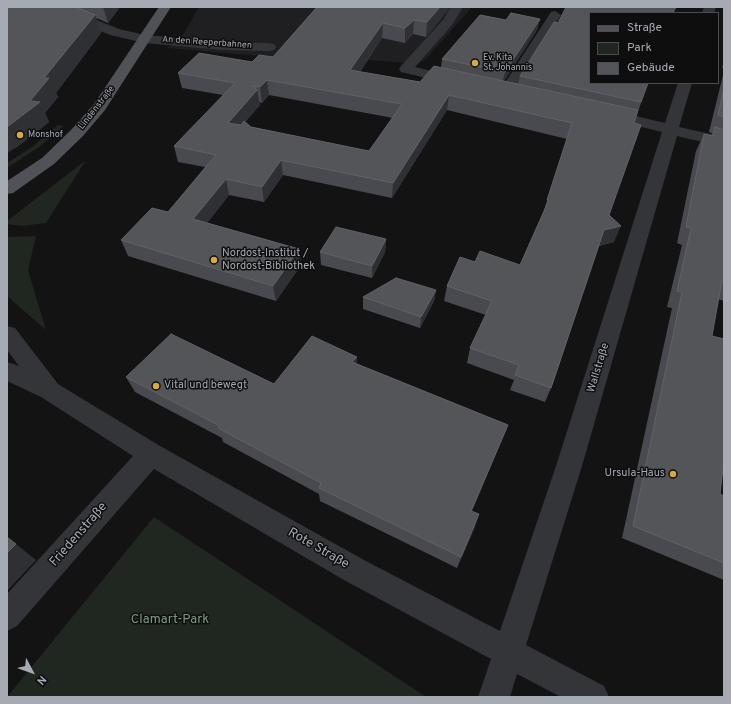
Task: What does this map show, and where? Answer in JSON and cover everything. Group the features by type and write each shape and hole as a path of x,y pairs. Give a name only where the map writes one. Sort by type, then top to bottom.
{"main road":[{"name":"Lindenstraße","path":"7,189 48,161 77,133 100,107 145,39 164,7"}],"street":[{"name":"An den Reeperbahnen","path":"53,7 115,32 145,39 223,46 270,47"},
{"path":"457,7 448,22 406,69 468,83"},
{"path":"506,92 555,15"},
{"name":"Wallstraße","path":"494,697 570,466 670,128 685,84"},
{"path":"491,88 521,95"},
{"path":"589,110 724,142"},
{"name":"Rote Straße","path":"7,334 49,390"},
{"name":"Rote Straße","path":"7,371 49,390 151,454 354,570 593,697"},
{"name":"Friedenstraße","path":"7,616 151,454"}],"shaded area":[{"path":"199,7 472,7 426,59 418,64 368,60 360,71 272,57 167,48 184,33"}],"green space":[{"path":"58,125 64,126 39,147 7,168 7,163 32,147"},
{"path":"86,160 46,223 22,226 7,224 7,221"},
{"path":"36,236 28,270 46,330 7,296 7,237"},
{"name":"Clamart-Park","path":"154,517 426,697 7,697"}],"building":[{"path":"7,7 76,7 95,15 44,78 49,78 30,101 40,102 7,127"},
{"path":"317,7 440,7 427,22 414,20 405,28 383,23 350,70 420,82 434,66 638,110 634,123 641,125 609,215 621,226 604,230 551,388 515,375 519,365 470,348 492,301 447,286 460,257 475,262 480,251 520,265 549,200 547,200 572,123 449,95 393,183 281,160 262,187 226,179 193,219 299,249 273,286 121,240 152,208 168,212 216,155 174,146 235,83 178,73 199,53 252,62 259,55 273,57","holes":["267,80 402,104 369,151 251,127 244,121 241,125 228,123 257,90 253,86 260,87"]},
{"path":"566,7 676,7 674,12 589,12 589,84 648,84 641,102 520,76 554,22 558,23"},
{"path":"511,13 540,19 505,72 442,59 480,15 506,20"},
{"path":"724,88 724,117 718,115"},
{"path":"715,127 724,130 724,281 722,280 712,336 724,339 724,460 720,494 724,496 724,563 633,526 682,292 677,291 691,228 686,227 704,134 713,136"},
{"path":"336,227 386,239 372,266 320,252"},
{"path":"396,278 436,290 421,317 363,297"},
{"path":"171,334 274,384 312,336 357,357 352,362 508,425 471,511 479,514 461,557 319,488 321,483 218,428 220,426 126,377"},
{"path":"7,537 16,544 7,553"}],"place":[{"name":"Ev. Kita St. Johannis","path":"475,63"},
{"name":"Monshof","path":"20,135"},
{"name":"Nordost-Institut / Nordost-Bibliothek","path":"214,260"},
{"name":"Vital und bewegt","path":"156,386"},
{"name":"Ursula-Haus","path":"673,474"}]}
